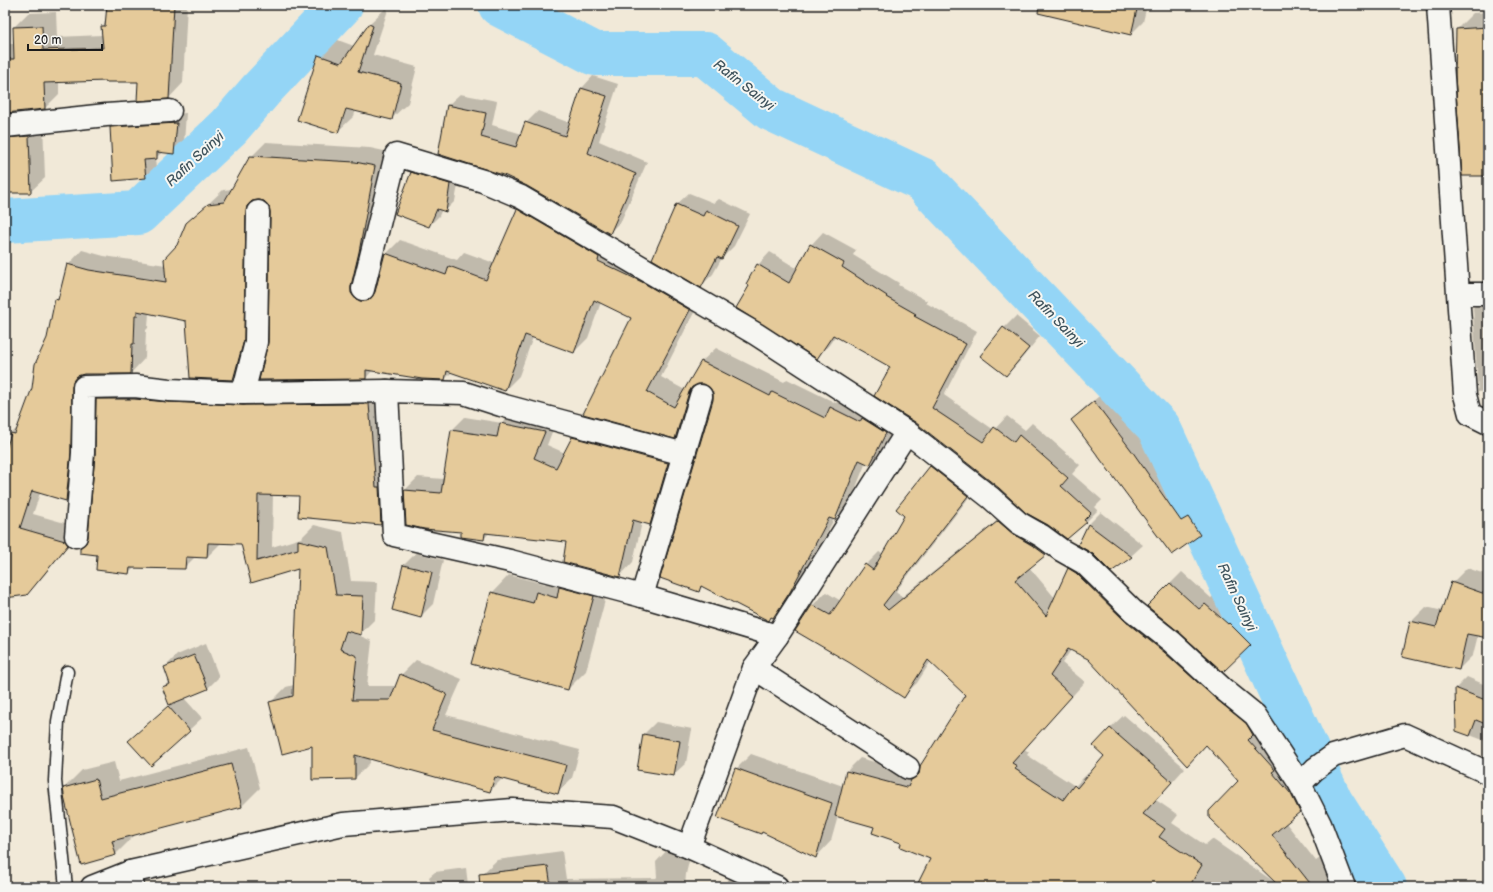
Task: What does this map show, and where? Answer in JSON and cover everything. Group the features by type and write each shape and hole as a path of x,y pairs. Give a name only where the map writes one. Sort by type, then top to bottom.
{"street":[{"path":"1438,5 1465,395 1470,414 1488,423"},
{"path":"5,126 106,115 170,112"},
{"path":"364,289 396,155 483,181 521,197 756,334 906,432 991,498 1019,523 1084,563 1133,611 1172,642 1223,689 1256,715 1300,784 1320,824 1344,887"},
{"path":"243,393 256,342 258,212"},
{"path":"1458,294 1488,294"},
{"path":"76,536 82,453 84,387 135,386 169,390 243,393 387,391 464,393 501,405 684,454"},
{"path":"387,391 394,535 510,561 642,596 777,636"},
{"path":"642,596 701,396"},
{"path":"689,847 754,668 777,636 906,432"},
{"path":"754,668 908,768"},
{"path":"1300,784 1315,769 1334,756 1405,735 1488,773"},
{"path":"92,887 132,880 343,824 513,810 613,817 689,847 777,887"}],"lane":[{"path":"66,887 55,781 58,721 67,672"}],"building":[{"path":"107,5 174,5 169,99 137,101 138,82 106,81 44,83 45,109 5,113 5,59 14,59 13,27 42,26 43,50 103,48 101,26 105,26"},
{"path":"1039,5 1138,5 1131,35 1038,13"},
{"path":"369,24 373,26 358,72 401,83 392,120 346,109 338,133 297,120 318,55 341,63"},
{"path":"1488,27 1488,176 1462,176 1455,76 1456,29"},
{"path":"581,88 607,96 588,153 636,174 610,234 527,186 506,176 438,154 447,105 486,113 481,137 516,147 525,122 565,136"},
{"path":"177,123 174,154 157,152 157,159 144,160 146,178 113,181 110,127"},
{"path":"29,136 31,193 5,193 5,138"},
{"path":"250,156 355,162 375,166 351,286 351,293 360,301 367,301 375,292 385,253 446,275 449,266 486,280 517,209 599,257 598,261 642,282 690,310 647,392 674,407 701,361 770,396 772,392 825,418 830,407 860,422 862,418 886,433 870,465 859,460 835,520 829,518 790,592 773,618 771,617 769,621 701,586 699,592 660,578 713,400 713,393 710,388 704,384 698,384 692,387 689,392 675,439 583,414 631,318 594,300 574,353 525,335 505,391 447,371 445,380 422,379 366,370 366,379 259,380 268,342 270,212 269,206 264,201 259,200 252,201 247,206 246,212 244,340 233,380 190,378 186,321 137,311 137,316 135,316 134,344 132,344 131,374 84,374 77,376 73,381 71,452 66,501 32,491 20,528 65,541 68,545 27,595 5,598 5,453 11,433 15,434 32,388 35,364 47,338 55,299 58,300 67,264 89,270 166,282 164,259 177,245 186,223 208,204 224,202"},
{"path":"411,172 450,184 446,212 437,209 429,227 395,214"},
{"path":"676,204 703,216 706,210 738,226 722,259 717,257 701,288 652,259"},
{"path":"810,244 844,263 842,267 887,296 886,297 916,314 914,316 966,344 932,408 983,442 994,427 1014,442 1019,435 1068,478 1061,486 1091,513 1084,520 1087,522 1067,539 1048,525 1026,513 999,488 915,422 874,396 890,367 833,335 817,359 736,308 749,286 746,284 757,264 789,283"},
{"path":"1003,327 1029,348 1006,376 980,356"},
{"path":"96,399 134,399 242,405 369,404 376,487 379,487 381,525 298,517 299,496 258,495 257,561 298,549 298,540 328,547 336,595 363,596 361,635 346,631 340,649 357,656 352,700 390,700 400,674 447,694 432,730 566,765 558,794 495,777 490,792 355,755 355,779 312,780 312,746 282,754 269,702 293,696 298,569 251,583 241,544 208,543 207,558 186,557 185,569 130,568 129,574 96,570 97,555 80,553 80,548 86,543 88,537 95,454"},
{"path":"1094,401 1132,451 1181,521 1188,517 1200,535 1172,555 1071,420"},
{"path":"500,423 545,432 534,458 556,468 572,437 668,463 650,525 633,520 620,577 563,562 566,542 485,533 484,540 461,537 461,532 424,529 406,525 404,490 441,493 451,430 497,437"},
{"path":"930,466 968,496 883,605 888,610 998,521 1013,534 1046,555 1015,580 1046,616 1068,568 1076,573 1125,621 1164,652 1215,698 1246,723 1253,735 1248,740 1275,770 1272,772 1291,794 1300,812 1272,835 1313,887 1280,887 1209,818 1209,811 1238,781 1206,745 1187,766 1088,659 1068,649 1050,676 1072,696 1012,763 1017,766 1015,769 1063,800 1074,785 1077,788 1104,756 1093,746 1110,728 1172,782 1143,814 1165,829 1159,837 1202,865 1189,887 916,887 930,859 900,847 901,843 872,833 874,827 835,816 846,771 908,787 911,780 919,774 920,766 965,695 928,660 904,698 850,663 795,631 812,605 830,615 865,564 873,570 904,516 896,509"},
{"path":"1088,524 1132,557 1111,572 1093,554 1078,545"},
{"path":"403,565 432,572 421,618 392,610"},
{"path":"1451,582 1488,595 1488,638 1467,634 1459,670 1402,657 1410,621 1436,627"},
{"path":"1170,583 1199,609 1205,604 1228,624 1229,623 1251,645 1223,672 1180,633 1147,606"},
{"path":"559,587 594,596 568,690 471,664 491,592 533,603 536,592 557,598"},
{"path":"194,655 208,689 169,705 162,687 170,684 164,667"},
{"path":"1455,688 1488,701 1488,725 1476,720 1470,736 1456,731"},
{"path":"168,706 190,731 151,766 128,741"},
{"path":"643,734 680,741 674,776 637,770"},
{"path":"231,764 242,807 112,841 116,855 81,865 63,788 96,779 101,798"},
{"path":"735,768 832,803 816,858 762,832 761,834 717,818"},
{"path":"548,866 551,887 480,887 479,874"}],"waterway":[{"name":"Rafin Sainyi","path":"5,221 138,213 229,127 261,90 341,5"},
{"name":"Rafin Sainyi","path":"500,5 595,54 705,54 771,109 923,180 1159,428 1331,802 1385,887"}]}
